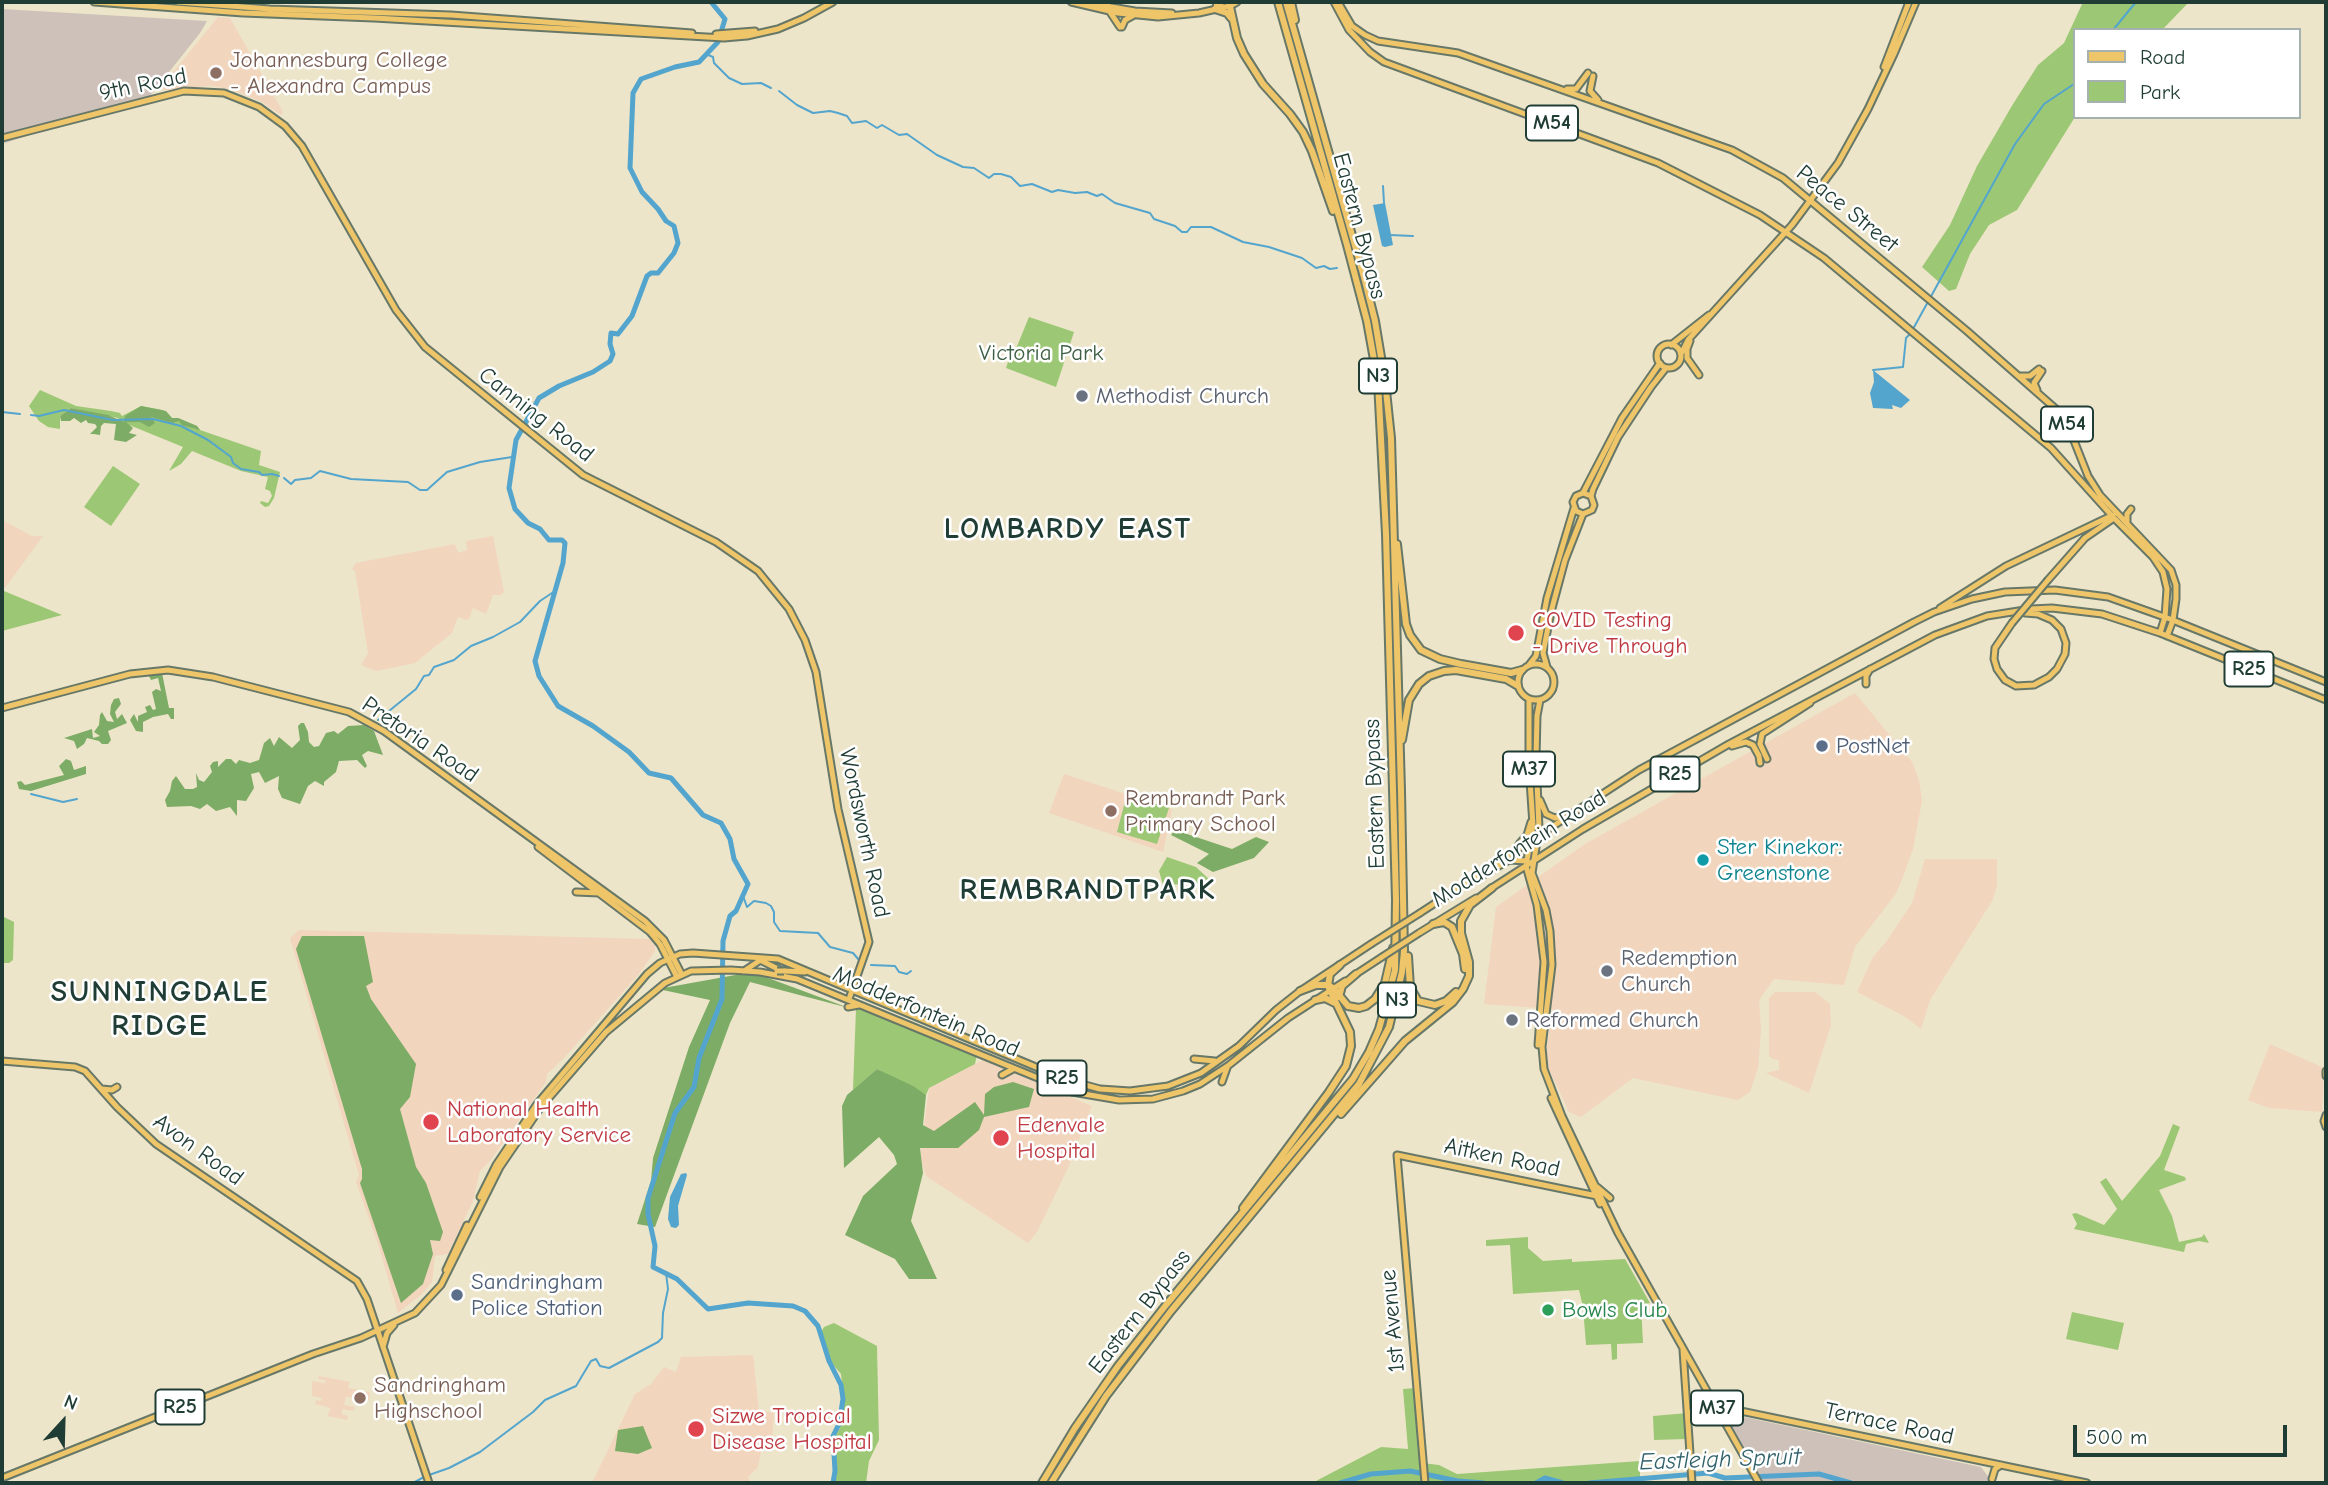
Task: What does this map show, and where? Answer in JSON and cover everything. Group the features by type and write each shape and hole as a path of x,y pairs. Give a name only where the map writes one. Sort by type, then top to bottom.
{"highway":[{"path":"1233,2 1234,22 1241,47 1254,71 1306,138 1347,245"},
{"name":"Eastern Bypass","path":"1042,1483 1118,1366 1203,1259 1338,1101 1369,1052 1390,995 1395,971 1396,900 1381,409 1376,365 1347,245 1278,2"},
{"name":"Eastern Bypass","path":"1051,1483 1124,1371 1354,1091 1375,1057 1389,1027 1404,961 1389,410 1375,321 1289,2"},
{"path":"1218,5 1234,22"},
{"path":"1393,511 1404,618 1417,645 1427,654 1445,661 1511,673 1522,670"},
{"path":"1399,766 1407,707 1412,694 1426,678 1457,670 1506,679 1518,686"},
{"path":"1401,790 1405,834 1409,982 1416,999 1428,1005 1442,1002 1454,995 1465,972 1463,954 1450,925 1444,922 1433,924"},
{"path":"1283,1176 1396,1051 1453,1002 1463,989 1469,976 1469,962 1461,933 1461,921 1469,905 1492,888"},
{"path":"1300,991 1317,985 1330,988 1348,1006 1362,1007 1376,999 1391,961 1396,900"},
{"path":"1203,1259 1343,1072 1349,1058 1350,1037 1330,988 1330,974 1340,965"},
{"path":"1339,998 1342,986 1356,974"},
{"path":"1315,1000 1328,998 1339,1006"}],"main road":[{"path":"94,2 707,36 747,36 778,29 831,2"},
{"path":"178,2 244,10"},
{"path":"1072,2 1158,17 1184,15 1233,2"},
{"path":"1083,2 1107,9 1121,27 1132,12"},
{"name":"Peace Street","path":"1336,2 1352,26 1365,36 1378,41 1451,51 1750,158 1783,178 2013,370 2063,418 2088,476 2115,515 2164,572 2167,589 2165,617"},
{"name":"Peace Street","path":"1336,2 1349,30 1384,62 1658,163 1735,201 1786,232 1857,284 2036,436 2064,462 2104,507 2128,524 2171,570 2176,586 2173,620 2168,636"},
{"path":"1881,79 1909,2"},
{"path":"1660,363 1622,418 1583,493 1574,498 1574,509 1550,587 1537,652 1529,665 1522,670 1518,686 1529,699 1540,700 1548,695 1554,686 1553,674 1547,667 1543,653 1553,604 1565,560 1583,514 1593,507 1591,496 1595,484 1618,437 1667,368 1678,365 1688,340 1812,200 1850,144 1895,54 1916,2"},
{"path":"1107,9 1120,3 1132,12"},
{"path":"1540,82 1573,90 1590,75 1591,94 1606,105"},
{"name":"9th Road","path":"2,138 150,99 191,91 217,92 245,100 262,108 285,126"},
{"name":"Canning Road","path":"285,126 306,151 391,304 407,327 436,358 590,480 716,542 750,564 789,609 805,640 816,672"},
{"path":"1671,345 1711,314"},
{"path":"1698,330 1687,349 1689,363 1699,375"},
{"path":"1667,368 1660,363 1658,357 1659,351 1665,345 1678,348 1681,354"},
{"path":"2013,370 2026,377 2041,370 2034,383 2041,395"},
{"path":"1583,493 1591,496"},
{"path":"2100,521 2104,507"},
{"path":"1574,509 1583,514"},
{"path":"2128,524 2127,517 2131,509"},
{"path":"1934,612 1997,571 2115,515"},
{"path":"2003,613 2032,613 2045,616 2064,633 2066,648 2060,665 2049,677 2034,685 2016,686 2005,680 1995,664 1995,648 2012,623 2048,580 2085,538 2115,515"},
{"name":"Modderfontein Road","path":"377,1330 413,1311 433,1290 449,1264 490,1176 537,1104 647,974 660,962 686,953 778,959 1067,1080 1101,1089 1130,1091 1168,1086 1201,1073 1220,1060 1300,991 1639,770 1934,612 1972,599 2005,592 2055,590 2108,597 2173,620 2326,682"},
{"name":"Modderfontein Road","path":"377,1330 415,1313 441,1285 500,1167 541,1107 606,1032 665,983 679,976 699,970 719,969 760,972 797,979 839,995 848,1004 866,1006 1087,1096 1142,1100 1193,1087 1228,1065 1330,988 1593,822 1872,666 1952,627 2003,613 2041,609 2086,611 2117,618 2160,633 2326,700"},
{"name":"M54","path":"2160,633 2165,617"},
{"path":"1529,665 1547,667"},
{"path":"1866,684 1866,676 1872,666"},
{"name":"Pretoria Road","path":"2,708 147,671 186,671 334,707 369,721 656,930 679,976"},
{"name":"Wordsworth Road","path":"816,672 838,809 868,937 868,946 848,1004"},
{"path":"1767,759 1760,744 1762,734 1823,693"},
{"name":"M37","path":"1529,699 1532,815 1529,863 1541,926 1544,970 1538,1053 1543,1079 1598,1196 1759,1482"},
{"name":"M37","path":"1540,700 1536,727 1538,834 1529,863 1545,906 1551,951 1551,978 1542,1039 1542,1059 1556,1107"},
{"path":"1712,754 1746,742 1755,747 1760,763"},
{"path":"1538,787 1543,810 1552,817 1563,816 1589,802"},
{"path":"1509,853 1527,835 1532,815"},
{"name":"Pretoria Road","path":"528,838 599,893 610,898 650,932 671,958"},
{"path":"1421,912 1509,860 1529,863"},
{"path":"1509,877 1521,875 1532,887"},
{"path":"576,892 599,893"},
{"path":"660,962 664,951"},
{"path":"744,971 762,959 797,979"},
{"path":"1544,970 1537,979 1544,989"},
{"path":"760,972 813,973"},
{"path":"858,978 860,989 868,997"},
{"path":"1194,1059 1208,1062 1220,1060"},
{"name":"Avon Road","path":"2,1061 79,1068 89,1074 117,1107 156,1144 357,1282 365,1296 429,1482"},
{"path":"1222,1082 1228,1065"},
{"path":"1002,1075 1009,1069 1016,1069"},
{"path":"102,1089 112,1090 117,1087"},
{"path":"2326,1115 2326,1127"},
{"name":"Aitken Road","path":"1397,1155 1598,1196"},
{"name":"1st Avenue","path":"1397,1155 1424,1480"},
{"path":"1580,1192 1592,1183 1610,1198"},
{"path":"366,1336 382,1345 387,1333 396,1323"},
{"name":"R25","path":"358,1338 377,1330"},
{"name":"R25","path":"2,1478 377,1330"},
{"path":"1683,1347 1692,1482"},
{"path":"1689,1416 1696,1406 1706,1406 1710,1395 1733,1410 1729,1416 1728,1427"},
{"name":"Terrace Road","path":"1688,1402 2087,1483"},
{"path":"1992,1479 1995,1469 2001,1465"}],"shaded area":[{"path":"2,9 207,21 150,96 2,144"},
{"name":"Johannesburg College - Alexandra Campus","path":"218,17 230,18 283,112 281,115 260,101 229,89 211,86 165,90 161,87"},
{"path":"2,520 32,536 43,536 5,588 2,585"},
{"path":"493,536 504,592 501,595 493,595 486,614 473,608 469,619 458,617 452,633 415,663 376,671 361,665 368,653 355,571 352,569 356,563 455,544 458,553 467,550 466,541"},
{"path":"1855,693 1912,762 1919,780 1922,801 1913,849 1903,877 1895,895 1855,947 1844,985 1774,979 1759,1000 1761,1030 1758,1068 1750,1092 1738,1100 1633,1078 1581,1117 1569,1112 1547,1065 1552,1009 1484,1004 1496,907 1585,844"},
{"name":"Rembrandt Park Primary School","path":"1064,774 1172,809 1163,852 1049,813"},
{"path":"1925,859 1997,859 1997,887 1992,901 1930,1000 1921,1029 1904,1016 1857,992 1873,957 1912,903"},
{"name":"National Health Laboratory Service","path":"299,930 650,939 655,945 655,951 639,974 547,1074 546,1082 480,1171 473,1201 448,1254 435,1256 432,1282 422,1294 398,1313 356,1182 359,1175 290,938"},
{"path":"1775,992 1815,992 1830,1004 1831,1025 1809,1093 1766,1073 1779,1070 1779,1060 1769,1056 1769,998"},
{"path":"2270,1044 2324,1068 2322,1112 2269,1108 2248,1100"},
{"name":"Edenvale Hospital","path":"983,1060 1092,1106 1068,1168 1037,1232 1028,1243 926,1176 920,1158 929,1088"},
{"name":"Sizwe Tropical Disease Hospital","path":"753,1355 759,1411 774,1413 772,1444 761,1451 758,1467 748,1477 751,1483 592,1483 635,1394 651,1384 664,1367 676,1372 681,1357"},
{"name":"Sandringham Highschool","path":"319,1376 350,1382 348,1388 370,1392 369,1400 346,1397 344,1405 355,1407 354,1411 342,1409 342,1414 348,1416 347,1420 327,1416 331,1408 315,1404 316,1400 321,1401 322,1398 312,1396 312,1381 325,1383 325,1380 318,1379"},
{"path":"1725,1413 1981,1467 1993,1483 1764,1483"}],"green space":[{"path":"2083,2 2189,2 2164,28 2072,28 2074,119 2017,210 1989,225 1970,254 1956,289 1949,291 1922,267 1950,225 1977,166 2013,104 2038,65 2064,43"},
{"name":"Victoria Park","path":"1029,317 1074,332 1056,387 1006,368"},
{"path":"40,390 76,406 111,411 122,416 141,406 163,410 172,418 197,426 200,430 261,451 259,465 280,472 274,498 269,506 265,507 260,503 268,503 272,496 270,491 265,489 268,477 241,471 192,451 181,464 169,471 183,447 118,418 71,408 60,416 60,429 48,427 39,421 29,406"},
{"path":"141,406 166,411 172,418 197,426 200,430 182,425 179,421 172,423 151,417 155,423 149,427 140,422 126,422 133,428 129,433 137,435 126,442 114,440 116,424 104,423 100,435 90,434 97,427 95,424 86,420 81,423 74,418 61,421 60,416 71,408 108,415 124,422 125,416"},
{"path":"113,466 140,484 111,526 84,507"},
{"path":"4,591 62,615 2,631"},
{"path":"162,673 169,708 174,708 174,719 168,714 153,717 143,722 143,732 136,731 130,720 134,714 138,722 138,716 147,712 145,707 150,705 153,710 156,709 152,692 156,689 161,691 158,678 151,680 148,674"},
{"path":"119,698 121,704 115,712 117,719 122,714 127,723 108,731 111,740 108,744 87,738 77,749 74,741 64,738 92,729 93,738 100,736 94,732 99,725 100,715 102,712 107,721 114,722 110,714 111,705 114,699"},
{"path":"304,723 309,742 314,747 319,746 326,733 334,731 338,734 348,726 364,725 374,731 383,755 368,751 362,755 367,766 365,768 357,760 339,761 336,772 324,782 324,786 315,781 308,786 300,804 282,798 278,789 279,776 265,783 259,772 251,774 254,788 246,801 237,800 237,816 230,807 216,811 207,804 200,809 191,806 167,807 165,800 176,776 185,789 193,789 197,787 196,773 199,780 204,782 212,772 210,766 213,762 218,761 218,767 226,759 231,759 236,764 239,760 250,763 259,760 264,743 270,738 274,746 279,737 292,748 300,740 298,726"},
{"path":"66,759 71,761 74,770 86,766 86,774 31,791 19,789 17,782 21,781 25,785 64,775 59,766"},
{"path":"1127,794 1169,808 1157,844 1117,832"},
{"path":"1175,830 1232,849 1256,837 1269,842 1254,858 1213,872 1197,863 1209,854 1171,835"},
{"path":"1167,857 1196,867 1213,883 1163,885 1159,871"},
{"path":"2,916 14,922 13,960 9,963 2,963"},
{"path":"302,936 364,936 373,982 366,986 371,999 416,1064 410,1097 400,1109 416,1167 426,1183 443,1232 440,1241 430,1240 433,1254 423,1284 401,1303 360,1183 362,1169 296,949"},
{"path":"752,972 849,1008 750,982 730,1023 655,1227 637,1224 651,1181 653,1158 689,1047 710,1000 658,989"},
{"path":"856,1008 977,1054 975,1064 929,1088 926,1095 877,1069 853,1090"},
{"path":"877,1069 926,1095 923,1125 934,1131 975,1102 984,1115 985,1094 994,1087 1013,1082 1034,1089 1029,1107 984,1117 979,1130 958,1148 920,1148 923,1173 911,1221 937,1279 909,1279 895,1259 845,1235 863,1196 897,1164 894,1155 879,1137 844,1168 842,1106 847,1095"},
{"path":"2173,1124 2180,1127 2164,1170 2185,1177 2186,1180 2159,1190 2172,1216 2179,1242 2202,1237 2204,1234 2209,1243 2199,1241 2186,1244 2184,1252 2074,1229 2077,1224 2072,1214 2076,1213 2104,1225 2117,1209 2100,1182 2106,1178 2122,1201 2160,1156"},
{"path":"1528,1237 1528,1248 1543,1261 1625,1259 1650,1303 1641,1305 1643,1343 1617,1344 1617,1359 1612,1360 1611,1344 1586,1345 1579,1290 1513,1294 1510,1245 1486,1246 1486,1240"},
{"path":"2072,1312 2124,1323 2118,1350 2066,1339"},
{"path":"834,1323 877,1346 879,1440 869,1461 866,1483 835,1483 837,1471 834,1438 840,1428 844,1400 841,1374 830,1361 821,1332 824,1327"},
{"path":"1416,1388 1422,1463 1439,1465 1457,1474 1640,1461 1640,1479 1628,1480 1627,1483 1302,1483 1316,1481 1381,1447 1408,1449 1403,1389"},
{"path":"1688,1413 1686,1439 1654,1440 1653,1416"},
{"path":"643,1426 652,1448 638,1454 615,1451 618,1430"}],"water":[{"path":"1385,203 1393,245 1385,247 1382,246 1373,205"},
{"path":"1873,370 1910,400 1901,408 1892,405 1893,409 1873,408 1870,393 1874,382"},
{"path":"686,1173 678,1206 679,1225 676,1228 671,1227 668,1219 670,1197 681,1174"}],"waterway":[{"path":"711,2 725,19 718,42 699,62 641,79 633,93 630,168 642,192 666,221 674,226 678,243 674,253 658,273 647,276 632,316 618,334 611,333 613,354 610,361 539,398 516,440 509,488 515,509 528,523 540,529 549,540 562,540 565,543 563,563 535,661 539,676 558,706 593,726 629,752 649,773 671,778 703,815 721,823 730,839 734,859 748,884 736,911 730,916 723,941 722,999 699,1058 694,1087 675,1113 648,1198 648,1214 655,1246 653,1267 677,1279 708,1309 748,1303 793,1306 805,1311 818,1326 829,1361 841,1385 843,1399 839,1424 833,1436 833,1483"},
{"path":"2115,28 2136,2"},
{"path":"706,54 713,57 714,63 729,78 742,84 761,83 771,88"},
{"path":"1913,329 2015,144 2044,104 2072,85"},
{"path":"779,91 813,113 830,111 847,116 852,123 866,121 877,128 882,125 899,135 907,134 937,155 963,167 974,168 989,178 994,174 1001,174 1011,177 1020,186 1032,184 1052,192 1058,190 1087,192 1097,196 1102,194 1115,203 1150,213 1154,219 1175,226 1182,232 1187,232 1191,227 1211,227 1243,242 1302,258 1316,268 1337,268"},
{"path":"1383,186 1384,203"},
{"path":"1390,235 1413,236"},
{"path":"1873,370 1903,367 1906,338 1910,334"},
{"path":"31,415 39,416 64,410 113,420 153,419 181,426 208,440 231,457 233,463 241,469 279,476"},
{"path":"2,412 20,414"},
{"path":"284,478 291,484 295,480 311,478 320,471 351,479 408,482 420,490 427,490 447,472 480,462 512,457"},
{"path":"378,720 416,689 434,667 454,660 471,646 520,622 540,601 555,591"},
{"path":"31,794 63,802 77,799"},
{"path":"743,896 747,907 754,901 771,906 774,922 780,931 818,933 830,947 853,953 859,960"},
{"path":"871,965 895,966 899,972 907,974 911,971"},
{"path":"429,1475 480,1452 545,1400 576,1386 591,1361 596,1359 600,1366 609,1368 658,1342 662,1338 668,1289 666,1273"},
{"name":"Eastleigh Spruit","path":"1340,1483 1371,1474 1410,1471 1458,1481 1484,1483"},
{"name":"Eastleigh Spruit","path":"1589,1483 1708,1473 1725,1478 1819,1474 1851,1483"},
{"path":"413,1483 424,1477"},
{"name":"Eastleigh Spruit","path":"1536,1483 1545,1478 1563,1483"}],"place":[{"name":"Johannesburg College - Alexandra Campus","path":"216,73"},
{"name":"Methodist Church","path":"1082,396"},
{"name":"COVID Testing - Drive Through","path":"1516,633"},
{"name":"PostNet","path":"1822,746"},
{"name":"Rembrandt Park Primary School","path":"1111,811"},
{"name":"Ster Kinekor: Greenstone","path":"1703,860"},
{"name":"Redemption Church","path":"1607,971"},
{"name":"Reformed Church","path":"1512,1020"},
{"name":"National Health Laboratory Service","path":"431,1122"},
{"name":"Edenvale Hospital","path":"1001,1138"},
{"name":"Sandringham Police Station","path":"457,1295"},
{"name":"Bowls Club","path":"1548,1310"},
{"name":"Sandringham Highschool","path":"360,1398"},
{"name":"Sizwe Tropical Disease Hospital","path":"696,1429"}],"district":[{"name":"LOMBARDY EAST","path":"1068,530"},
{"name":"REMBRANDTPARK","path":"1088,891"},
{"name":"SUNNINGDALE RIDGE","path":"160,1010"}]}
